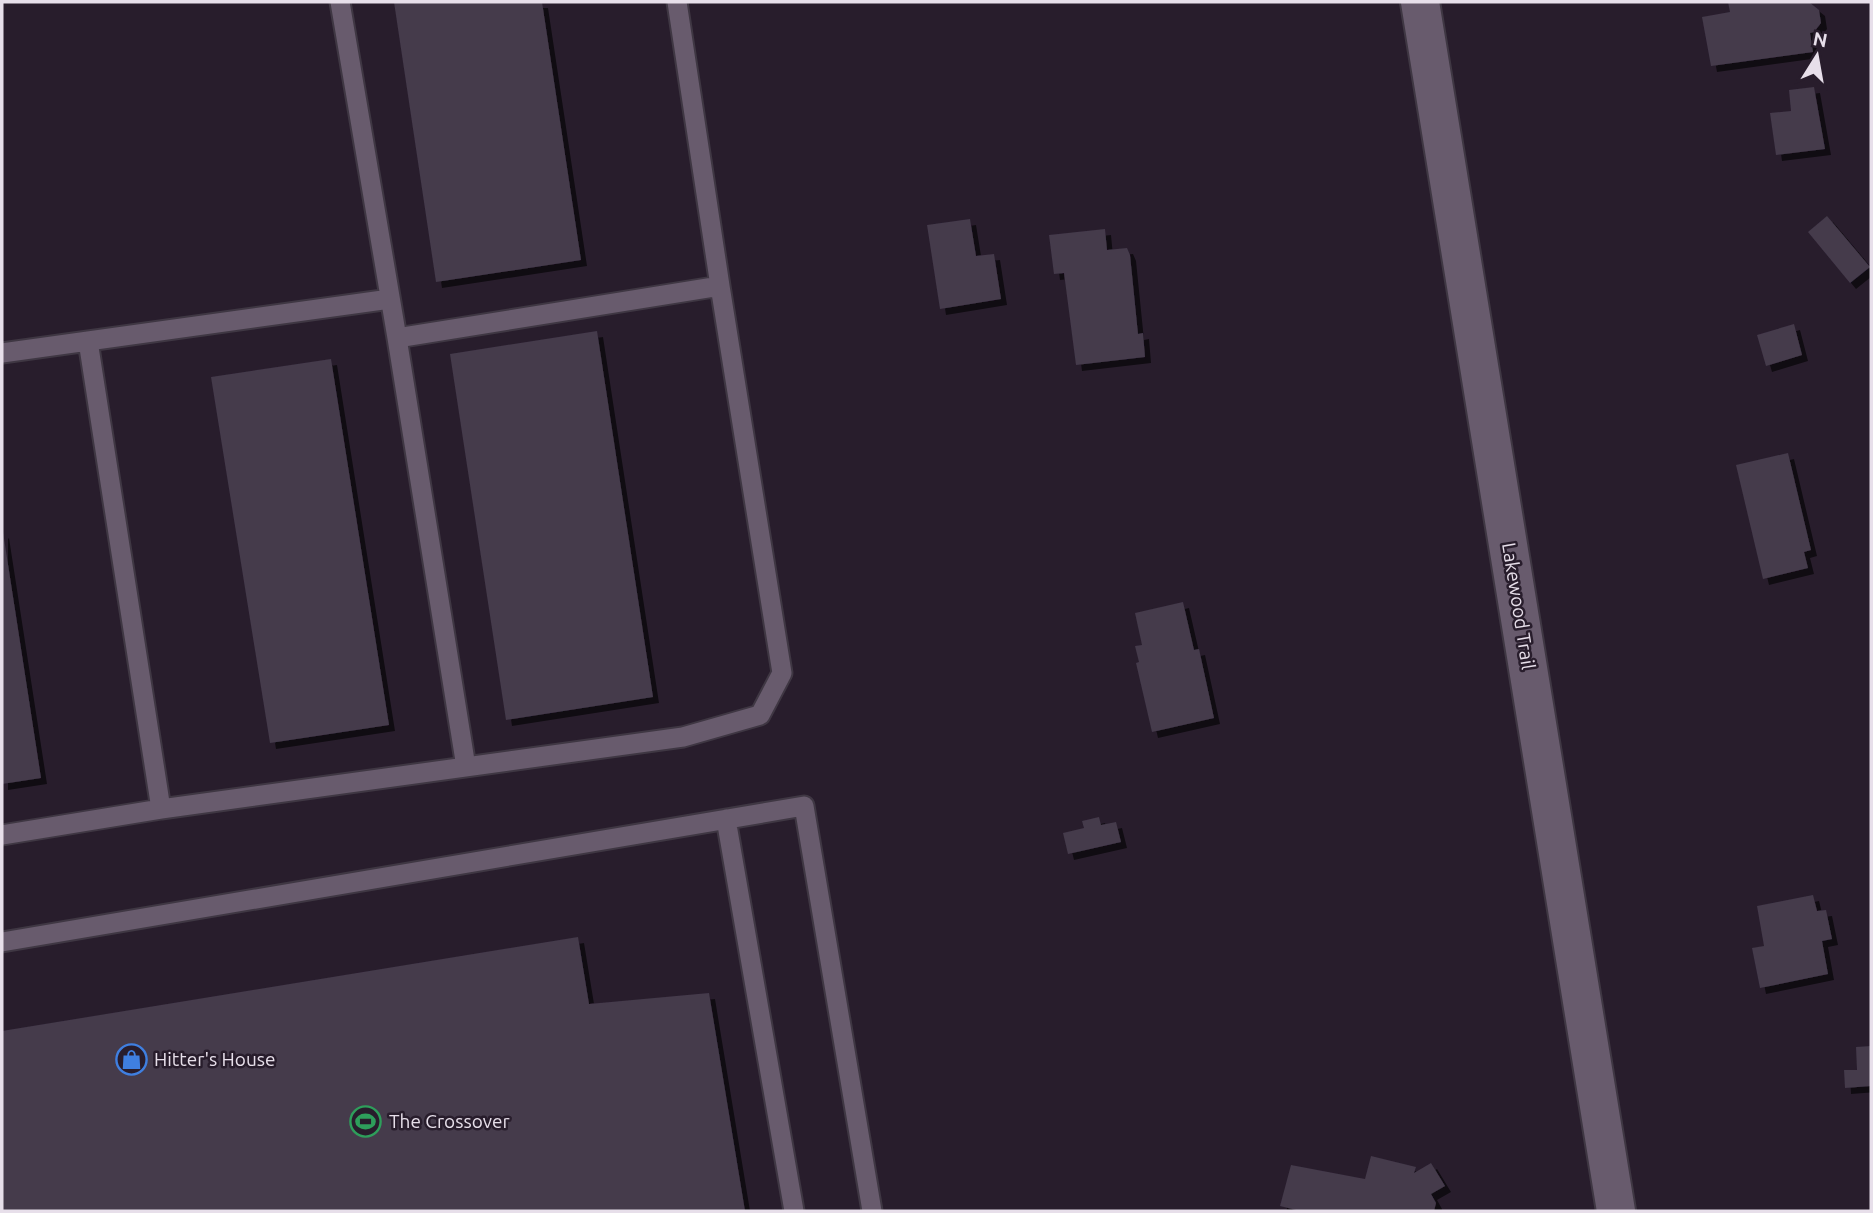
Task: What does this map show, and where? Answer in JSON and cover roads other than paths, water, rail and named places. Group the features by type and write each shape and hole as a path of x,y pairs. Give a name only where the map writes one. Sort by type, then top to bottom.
{"street":[{"name":"Lakewood Trail","path":"1420,2 1616,1211"}],"lane":[{"path":"340,2 466,767"},
{"path":"2,835 161,809 683,737 760,715 782,673 677,2"},
{"path":"397,338 720,286"},
{"path":"2,354 390,299"},
{"path":"88,341 161,809"},
{"path":"2,942 803,806 866,1210"},
{"path":"726,819 794,1211"}],"place":[{"name":"Hitter's House","path":"131,1059"},
{"name":"The Crossover","path":"366,1121"}]}
